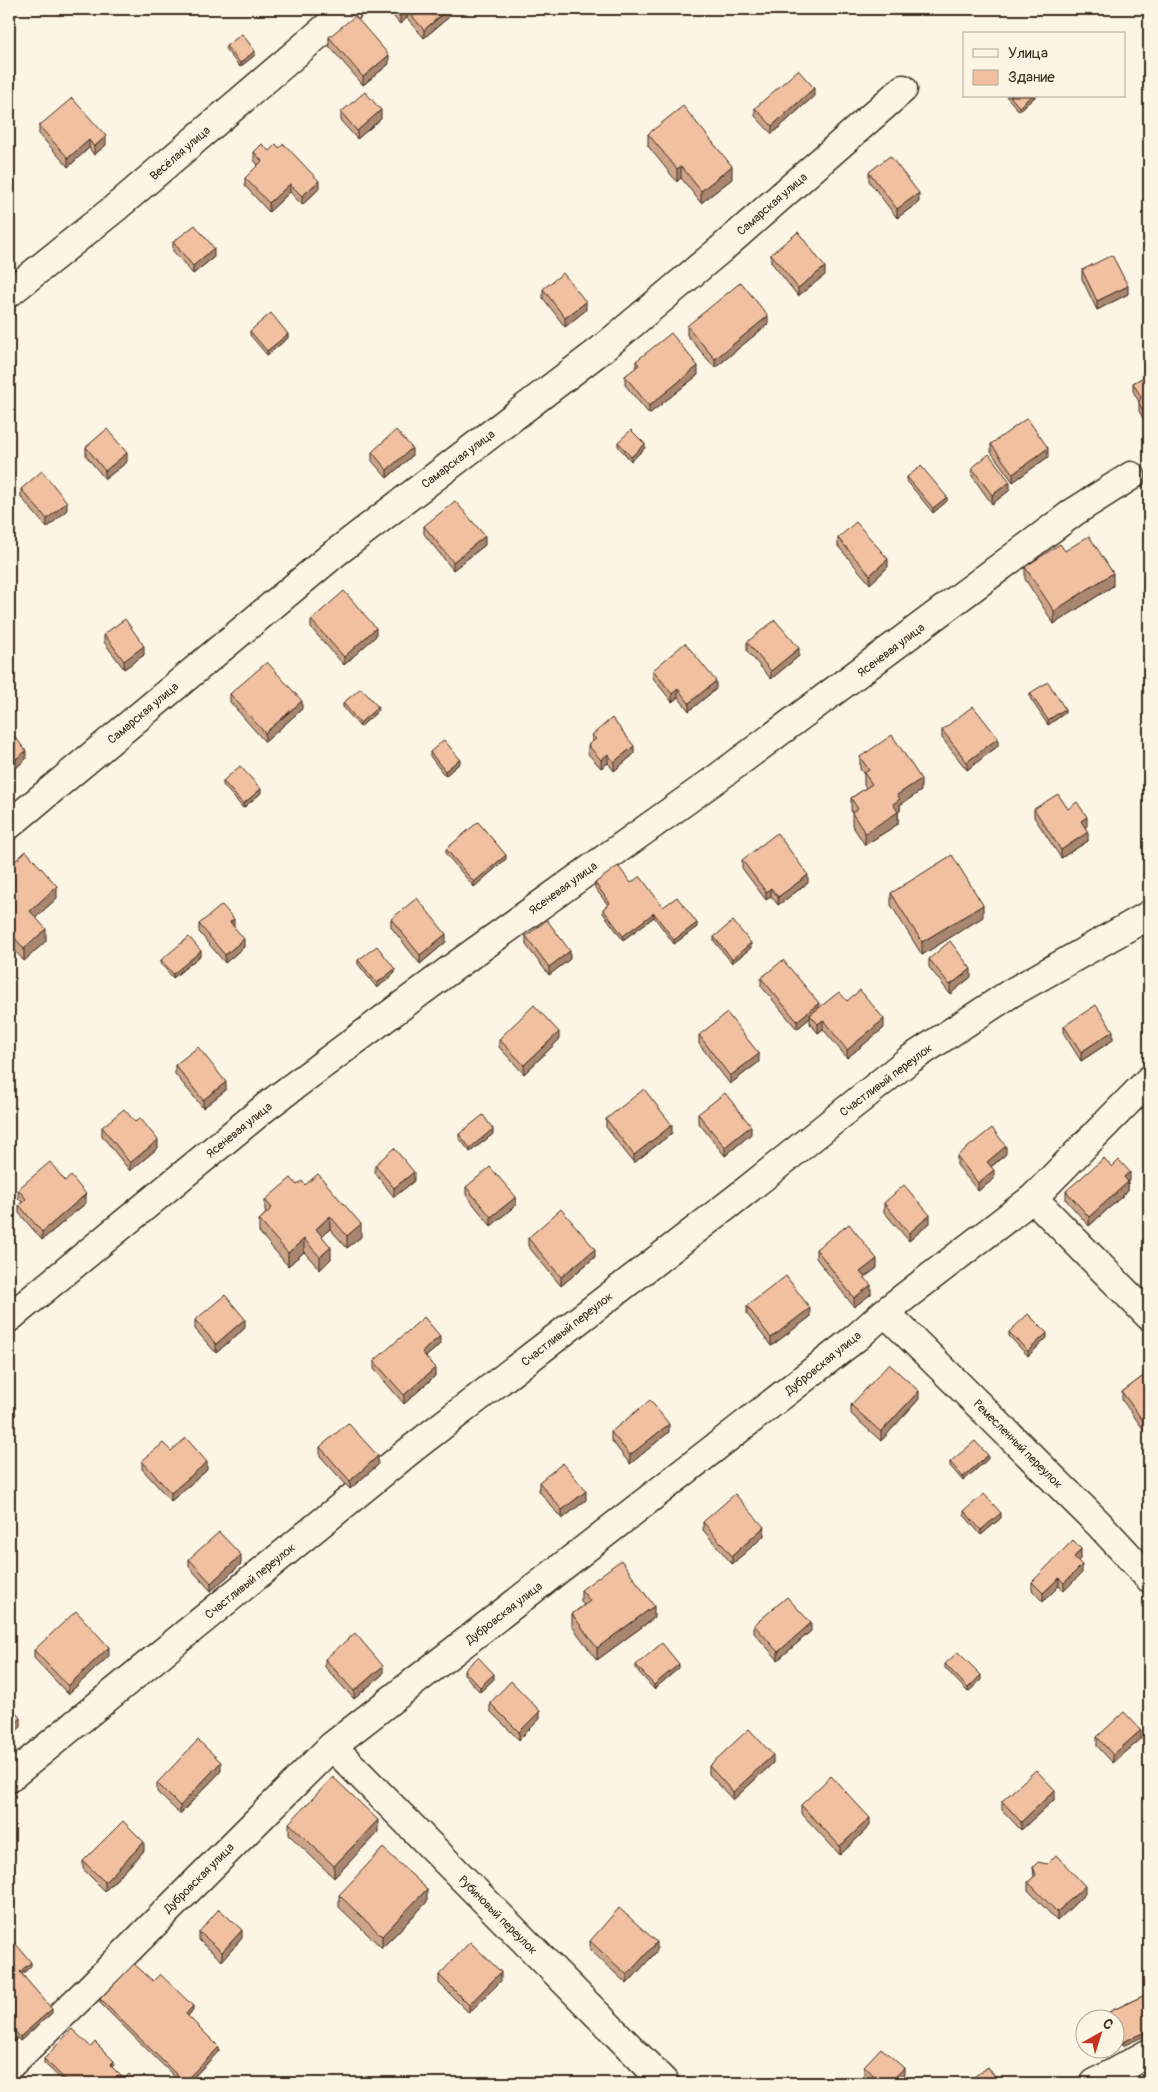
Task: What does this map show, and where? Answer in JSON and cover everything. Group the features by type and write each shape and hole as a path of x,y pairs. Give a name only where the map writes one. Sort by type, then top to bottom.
{"street":[{"name":"Весёлая улица","path":"9,293 114,210 348,9"},
{"name":"Самарская улица","path":"9,825 334,554 602,349 720,250 903,89"},
{"name":"Ясеневая улица","path":"9,1318 267,1106 451,969 716,779 1074,512 1131,476"},
{"name":"Счастливый переулок","path":"9,1778 413,1448 738,1198 909,1060 1011,993 1149,915"},
{"name":"Дубровская улица","path":"9,2066 87,1991 332,1746 635,1512 857,1337 885,1312 1033,1198 1149,1080"},
{"path":"1033,1198 1149,1316"},
{"name":"Ремесленный переулок","path":"885,1312 1099,1524 1149,1578"},
{"name":"Рубиновый переулок","path":"332,1746 665,2083"},
{"path":"1095,2083 1149,2053"}],"building":[{"path":"394,9 448,9 424,30 407,10 400,16"},
{"path":"355,16 389,55 363,77 329,37"},
{"path":"242,34 255,51 240,63 226,46"},
{"path":"798,70 814,88 772,126 755,108"},
{"path":"365,92 381,110 357,131 341,112"},
{"path":"72,98 106,136 94,147 89,140 68,158 39,126"},
{"path":"1012,98 1029,98 1019,107"},
{"path":"683,106 732,166 701,191 681,166 677,169 648,134"},
{"path":"262,144 269,151 276,144 279,148 284,144 319,181 302,196 290,184 269,203 245,178 262,161 254,152"},
{"path":"890,156 919,193 897,209 869,172"},
{"path":"195,225 214,248 193,266 173,242"},
{"path":"798,232 825,267 798,288 771,254"},
{"path":"1112,255 1128,286 1097,301 1082,270"},
{"path":"563,273 586,302 565,318 543,289"},
{"path":"741,282 768,316 715,359 687,326"},
{"path":"271,313 288,334 267,351 250,331"},
{"path":"671,333 698,366 649,406 625,376 639,365 636,361"},
{"path":"1149,374 1149,414 1145,414 1139,403 1141,397 1133,383"},
{"path":"1027,418 1048,448 1013,474 991,444"},
{"path":"107,429 127,453 105,471 86,447"},
{"path":"396,430 412,448 387,470 372,452"},
{"path":"631,430 645,444 631,457 618,442"},
{"path":"989,454 1010,482 992,495 972,468"},
{"path":"921,466 947,497 933,508 907,477"},
{"path":"42,471 67,502 47,519 21,489"},
{"path":"455,501 485,536 453,562 424,526"},
{"path":"856,522 888,559 870,575 838,538"},
{"path":"1089,536 1113,573 1054,611 1025,567 1060,544 1065,551"},
{"path":"344,591 376,628 344,657 311,620"},
{"path":"125,619 144,646 124,661 104,634"},
{"path":"775,620 799,648 771,671 747,642"},
{"path":"685,643 716,681 689,703 678,689 672,694 653,670"},
{"path":"267,662 302,701 265,733 230,694"},
{"path":"1048,682 1065,709 1048,720 1030,693"},
{"path":"361,688 378,707 360,723 343,703"},
{"path":"973,706 998,738 967,762 942,730"},
{"path":"612,718 634,746 614,762 608,754 601,760 588,745 596,739 592,735"},
{"path":"9,729 26,751 16,759 9,751"},
{"path":"892,735 921,779 897,795 900,799 893,804 898,812 865,833 852,813 858,809 851,798 872,784 864,773 869,770 860,757"},
{"path":"444,740 460,759 445,771 430,752"},
{"path":"240,766 261,789 243,804 223,781"},
{"path":"1058,794 1068,809 1077,802 1087,817 1081,821 1088,832 1061,850 1034,809"},
{"path":"478,822 506,855 474,882 446,849"},
{"path":"777,833 808,875 778,897 771,888 766,892 742,860"},
{"path":"26,851 57,886 30,911 46,929 24,949 9,931 9,865"},
{"path":"952,855 983,905 922,942 891,893"},
{"path":"618,866 631,883 640,876 663,907 677,897 697,923 674,940 654,913 623,936 603,909 610,903 595,883"},
{"path":"417,898 446,934 420,955 391,919"},
{"path":"222,905 234,919 230,922 244,939 225,955 199,924"},
{"path":"547,920 570,951 549,967 526,936"},
{"path":"733,921 751,943 732,959 714,937"},
{"path":"189,937 201,951 173,974 161,960"},
{"path":"950,941 971,969 950,985 929,959"},
{"path":"377,946 395,969 377,983 358,960"},
{"path":"783,960 819,1003 797,1021 761,978"},
{"path":"860,990 884,1019 847,1050 823,1020 818,1024 810,1015 839,992 847,1001"},
{"path":"534,1005 559,1032 524,1065 499,1039"},
{"path":"1096,1005 1113,1031 1081,1052 1064,1026"},
{"path":"727,1013 759,1054 730,1076 699,1035"},
{"path":"198,1047 226,1082 203,1100 175,1065"},
{"path":"644,1089 672,1125 634,1155 606,1119"},
{"path":"725,1093 751,1126 725,1147 698,1114"},
{"path":"124,1109 135,1122 140,1118 158,1140 130,1163 102,1127"},
{"path":"483,1115 493,1129 470,1148 459,1134"},
{"path":"992,1128 1006,1146 987,1162 994,1170 978,1183 957,1156"},
{"path":"394,1148 414,1172 394,1188 375,1165"},
{"path":"1104,1158 1112,1167 1119,1160 1130,1172 1124,1177 1128,1182 1089,1217 1066,1191"},
{"path":"50,1162 65,1181 71,1176 86,1194 42,1232 19,1205 26,1199 18,1189"},
{"path":"490,1167 516,1197 491,1217 466,1187"},
{"path":"318,1174 361,1224 347,1236 330,1216 316,1229 331,1247 320,1257 304,1239 288,1253 259,1220 272,1208 265,1200 291,1178 297,1185 302,1181 305,1185"},
{"path":"904,1185 930,1215 909,1233 884,1203"},
{"path":"561,1209 595,1249 561,1277 528,1238"},
{"path":"849,1224 877,1259 860,1272 871,1285 854,1298 816,1249"},
{"path":"786,1276 810,1308 771,1338 747,1306"},
{"path":"225,1295 245,1319 216,1344 195,1320"},
{"path":"1028,1314 1047,1333 1028,1351 1009,1332"},
{"path":"424,1317 440,1336 422,1352 435,1368 404,1395 374,1361"},
{"path":"889,1364 919,1391 881,1432 851,1405"},
{"path":"1149,1372 1149,1429 1122,1392"},
{"path":"650,1400 669,1424 630,1455 611,1432"},
{"path":"348,1423 378,1456 350,1481 320,1447"},
{"path":"186,1438 207,1462 171,1493 142,1461 163,1443 171,1451"},
{"path":"975,1441 988,1455 963,1477 950,1462"},
{"path":"563,1463 586,1491 562,1510 539,1482"},
{"path":"735,1494 764,1527 732,1556 703,1522"},
{"path":"984,1494 1001,1513 981,1530 964,1511"},
{"path":"219,1532 241,1555 211,1583 189,1559"},
{"path":"1073,1540 1081,1549 1074,1557 1082,1565 1064,1583 1059,1578 1043,1593 1032,1582"},
{"path":"621,1560 654,1606 597,1648 572,1614 590,1601 581,1590"},
{"path":"787,1597 811,1623 778,1652 754,1625"},
{"path":"76,1611 109,1647 68,1686 34,1650"},
{"path":"355,1633 383,1666 354,1691 325,1659"},
{"path":"662,1643 679,1664 654,1685 636,1665"},
{"path":"958,1652 981,1675 968,1688 945,1664"},
{"path":"478,1657 494,1674 480,1687 464,1670"},
{"path":"511,1681 540,1711 519,1732 490,1703"},
{"path":"9,1704 21,1718 9,1729"},
{"path":"1124,1712 1141,1730 1113,1755 1097,1737"},
{"path":"749,1729 773,1755 733,1792 709,1766"},
{"path":"198,1740 221,1762 180,1806 157,1783"},
{"path":"1036,1770 1055,1790 1021,1822 1002,1801"},
{"path":"831,1776 870,1818 840,1846 801,1805"},
{"path":"333,1777 378,1820 334,1866 289,1823"},
{"path":"123,1821 144,1842 105,1882 83,1861"},
{"path":"383,1848 427,1889 382,1936 339,1895"},
{"path":"1056,1855 1085,1886 1057,1912 1028,1882 1036,1875 1033,1867 1038,1862 1047,1864"},
{"path":"619,1908 657,1942 627,1975 590,1941"},
{"path":"219,1909 242,1930 222,1952 199,1932"},
{"path":"470,1942 501,1972 469,2005 439,1975"},
{"path":"15,1943 31,1962 20,1972 52,2009 20,2037 9,2024 9,1948"},
{"path":"134,1964 153,1981 160,1974 193,2006 186,2014 219,2047 184,2082 100,1999"},
{"path":"1149,1993 1149,2030 1126,2041 1126,2010 1113,2010"},
{"path":"72,2029 91,2047 95,2042 114,2061 110,2065 124,2079 129,2074 138,2083 69,2083 44,2059"},
{"path":"881,2048 904,2068 889,2083 882,2083 864,2066"},
{"path":"988,2067 999,2083 965,2083"}]}
